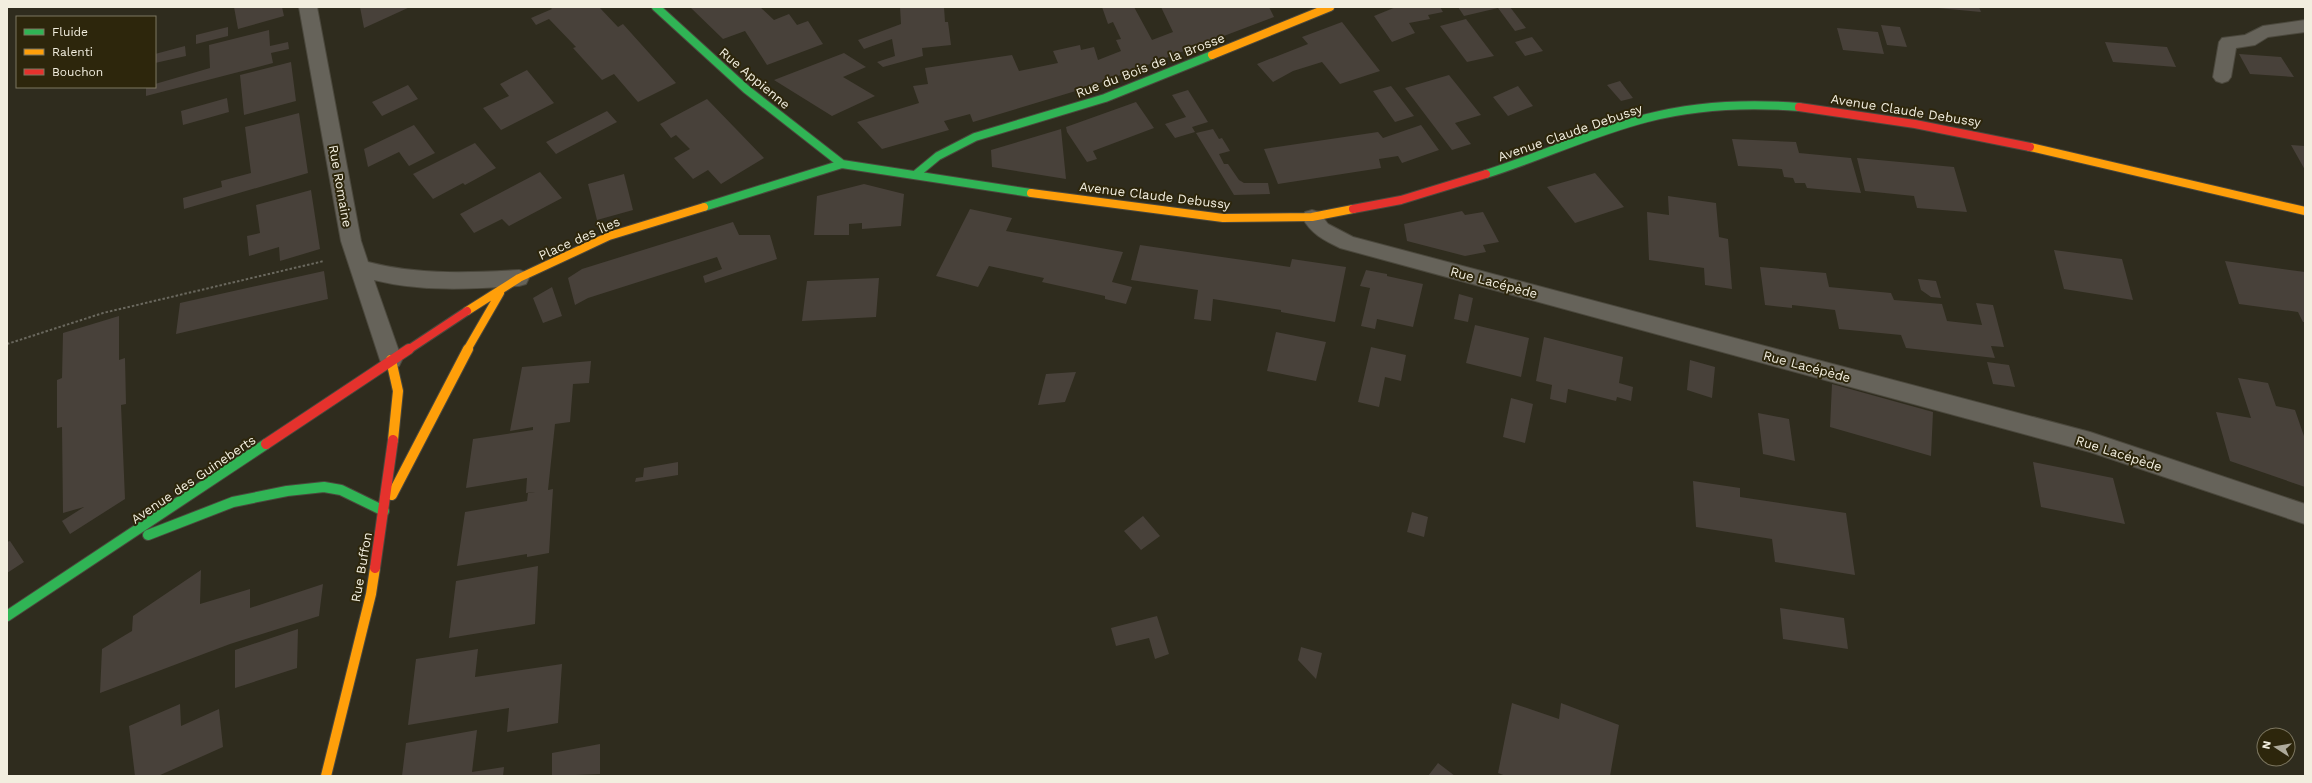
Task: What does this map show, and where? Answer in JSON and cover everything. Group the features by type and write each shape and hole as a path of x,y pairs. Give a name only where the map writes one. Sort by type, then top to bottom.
{"main road":[{"name":"Rue Appienne","path":"656,7 746,89 842,164"},
{"name":"Rue du Bois de la Brosse","path":"915,175 938,156 975,137 1105,98 1330,7"},
{"name":"Avenue Claude Debussy","path":"842,164 1223,218 1312,217 1401,200 1516,165 1646,118 1696,109 1779,105 1862,114 1962,131 2305,211"},
{"name":"Place des Îles","path":"391,360 520,278 609,236 842,164"},
{"path":"108,551 233,502 287,491 324,487 340,490 384,511 452,377 501,290"},
{"name":"Rue Buffon","path":"326,776 371,594 384,511 398,405 398,391 391,360"},
{"name":"Avenue des Guineberts","path":"7,616 108,551 391,360"}],"street":[{"name":"Rue Romaine","path":"308,7 351,241 391,360"},
{"path":"2222,77 2228,42 2248,41 2263,32 2305,26"},
{"name":"Rue Lacépède","path":"1312,217 1321,229 1347,243 2090,442 2305,514"},
{"path":"358,261 389,277 426,281 520,278"}],"path":[{"path":"7,344 103,313 358,261"}],"building":[{"path":"234,7 282,7 284,16 238,29"},
{"path":"360,7 410,7 364,28"},
{"path":"550,7 599,7 618,27 623,24 676,83 638,102 614,74 602,80 573,48 576,47 549,19 536,25 531,18 552,9"},
{"path":"690,7 760,7 774,20 789,14 797,25 808,21 823,44 767,65 745,31 723,39"},
{"path":"900,7 944,7 945,22 948,22 951,45 922,48 923,56 883,67 877,62 895,56 892,39 864,49 858,40 901,24"},
{"path":"1102,7 1134,7 1152,40 1173,32 1161,7 1269,7 1274,17 1089,87 973,122 970,114 944,121 949,130 882,149 857,122 919,103 913,86 928,84 925,68 1012,55 1019,71 1058,63 1053,51 1080,45 1081,50 1094,47 1098,60 1121,51 1116,40 1121,39 1113,22 1108,24"},
{"path":"1396,7 1440,7 1443,12 1428,15 1430,19 1409,23 1415,33 1392,42 1374,16"},
{"path":"1458,7 1510,7 1526,28 1515,31 1498,8 1464,16"},
{"path":"1979,7 1981,12 1938,8"},
{"path":"1466,19 1494,56 1467,62 1440,26"},
{"path":"1342,22 1380,71 1340,84 1322,62 1293,71 1273,82 1257,64 1308,44 1302,37"},
{"path":"1881,25 1900,27 1907,47 1887,45"},
{"path":"228,27 228,36 196,44 196,35"},
{"path":"1837,28 1878,32 1884,54 1843,50"},
{"path":"269,30 270,46 288,42 289,49 271,53 273,63 146,96 146,88 156,88 156,84 210,68 209,45"},
{"path":"1532,37 1543,51 1525,56 1515,42"},
{"path":"2105,42 2167,47 2176,67 2113,62"},
{"path":"185,46 186,56 156,63 156,54"},
{"path":"844,53 866,67 843,77 875,96 832,116 774,80"},
{"path":"2239,54 2281,57 2294,77 2250,74"},
{"path":"291,62 296,101 244,115 240,75"},
{"path":"527,70 554,103 501,130 483,108 509,96 500,84"},
{"path":"1449,75 1481,115 1455,123 1471,144 1452,150 1405,88"},
{"path":"1620,81 1633,98 1621,101 1607,85"},
{"path":"408,85 418,99 382,116 372,102"},
{"path":"1391,86 1414,116 1395,122 1373,91"},
{"path":"1518,86 1533,106 1508,116 1493,97"},
{"path":"1188,90 1208,122 1192,127 1195,132 1175,138 1165,124 1186,117 1172,95"},
{"path":"227,98 229,112 183,125 181,111"},
{"path":"707,99 764,158 721,184 708,170 693,179 674,158 690,149 676,135 671,138 660,124"},
{"path":"1136,102 1154,128 1093,151 1097,159 1087,162 1067,132 1066,127"},
{"path":"607,111 617,122 556,154 546,142"},
{"path":"299,113 308,173 184,209 183,198 222,187 221,181 251,173 245,127"},
{"path":"414,125 435,153 409,166 399,152 368,167 364,149"},
{"path":"1421,125 1439,150 1402,163 1398,156 1379,159 1381,168 1278,184 1264,149 1378,132 1383,138"},
{"path":"1061,129 1066,179 992,167 991,150"},
{"path":"1213,129 1219,139 1222,138 1230,151 1219,154 1224,164 1228,164 1239,180 1244,183 1268,183 1270,194 1234,195 1196,133"},
{"path":"1732,139 1796,142 1799,153 1851,158 1861,193 1807,188 1805,183 1795,183 1793,178 1784,177 1782,169 1738,166"},
{"path":"475,143 496,168 465,185 463,183 433,199 413,174"},
{"path":"2291,145 2305,146 2305,170"},
{"path":"1857,158 1954,167 1967,212 1917,208 1914,196 1865,191"},
{"path":"540,172 562,198 509,226 502,219 474,233 460,214"},
{"path":"1595,173 1624,207 1575,223 1547,187"},
{"path":"624,174 633,210 597,220 588,184"},
{"path":"864,184 904,194 901,226 862,229 862,223 849,224 849,235 814,235 817,196"},
{"path":"311,190 320,249 280,261 279,247 249,256 247,236 260,233 256,205"},
{"path":"1668,196 1716,203 1719,237 1728,239 1732,289 1705,285 1704,268 1649,260 1647,212 1669,215"},
{"path":"970,209 1012,218 1006,231 1123,252 1112,282 1132,287 1126,304 1105,299 1105,296 1042,282 1044,278 989,266 978,287 936,276"},
{"path":"1462,211 1465,215 1483,212 1499,242 1483,245 1486,252 1465,256 1407,241 1404,224"},
{"path":"733,222 739,235 770,235 777,259 705,283 703,276 722,269 717,257 588,298 575,305 568,278 582,269"},
{"path":"1140,245 1290,267 1292,259 1346,267 1335,322 1281,312 1281,310 1213,299 1211,321 1194,319 1198,290 1131,280"},
{"path":"2054,250 2122,259 2133,300 2064,289"},
{"path":"2225,261 2305,272 2305,322 2303,322 2298,312 2239,304"},
{"path":"1760,267 1826,273 1829,287 1891,293 1894,300 1942,304 1947,321 1982,325 1976,303 1993,305 2004,347 1991,346 1995,358 1906,348 1901,335 1839,329 1835,310 1792,305 1792,308 1765,305"},
{"path":"1366,270 1423,284 1413,327 1377,319 1375,329 1361,326 1370,288 1360,286"},
{"path":"324,271 328,299 176,334 180,303"},
{"path":"879,278 876,317 802,321 807,281"},
{"path":"1918,279 1936,281 1941,298 1931,297 1921,290"},
{"path":"552,287 562,316 543,323 533,298"},
{"path":"1459,294 1473,298 1468,322 1454,319"},
{"path":"119,316 119,360 125,358 126,404 121,405 125,499 70,534 62,521 84,507 63,513 62,427 57,428 57,380 62,378 63,333"},
{"path":"1475,325 1529,338 1521,377 1466,363"},
{"path":"1276,332 1326,342 1316,381 1267,371"},
{"path":"1544,337 1623,357 1619,383 1633,387 1631,401 1617,397 1616,401 1568,389 1566,403 1550,399 1552,385 1536,381"},
{"path":"1371,347 1406,355 1401,381 1385,377 1379,407 1358,402"},
{"path":"1690,360 1715,367 1712,398 1687,390"},
{"path":"591,361 589,383 573,384 570,422 555,424 548,490 553,489 549,553 527,557 527,554 457,566 465,512 527,501 528,493 535,492 526,493 527,478 466,488 473,439 533,430 533,427 510,431 522,367"},
{"path":"1987,362 2009,365 2015,387 1993,384"},
{"path":"1076,372 1065,402 1038,405 1046,374"},
{"path":"2238,378 2268,383 2276,406 2295,410 2305,439 2305,487 2230,461 2216,412 2251,418"},
{"path":"1832,384 1933,412 1931,456 1830,427"},
{"path":"1511,398 1533,404 1525,443 1503,437"},
{"path":"1758,413 1789,419 1795,461 1763,454"},
{"path":"678,462 678,475 635,482 636,478 643,477 644,468"},
{"path":"2033,462 2113,478 2125,524 2041,507"},
{"path":"1693,481 1740,488 1740,497 1846,513 1855,575 1775,562 1772,539 1696,527"},
{"path":"1412,512 1428,517 1424,537 1407,532"},
{"path":"1143,516 1160,536 1141,550 1124,531"},
{"path":"10,541 24,562 7,573 7,542"},
{"path":"538,566 535,624 449,638 456,581"},
{"path":"201,570 200,604 250,589 250,608 323,584 319,616 230,644 100,693 102,649 132,631 133,616"},
{"path":"1780,608 1844,618 1848,649 1783,639"},
{"path":"1157,616 1169,654 1155,659 1149,638 1116,646 1111,628"},
{"path":"298,629 297,668 235,688 235,650"},
{"path":"1301,647 1322,653 1316,679 1298,660"},
{"path":"478,649 475,677 562,664 558,723 507,732 509,708 408,725 416,659"},
{"path":"1512,703 1559,719 1561,703 1619,725 1610,776 1506,776 1498,773"},
{"path":"180,704 181,726 219,709 223,747 158,776 135,776 129,726"},
{"path":"477,730 472,772 504,767 503,776 402,776 406,743"},
{"path":"600,744 600,774 552,776 552,753"},
{"path":"1438,763 1455,776 1428,776"}],"traffic: fast":[{"path":"656,7 746,89 842,164"},
{"path":"915,175 938,156 975,137 1105,98 1212,55"},
{"path":"1486,174 1526,161 1605,131 1663,114 1722,106 1763,105 1799,107"},
{"path":"704,207 842,164 1031,193"},
{"path":"7,616 266,444"},
{"path":"148,535 233,502 287,491 324,487 341,490 384,511"}],"traffic: slow":[{"path":"1212,55 1330,7"},
{"path":"2030,147 2305,211"},
{"path":"1031,193 1223,218 1312,217 1353,209"},
{"path":"467,311 519,278 609,236 704,207"},
{"path":"392,495 452,377 500,293"},
{"path":"391,360 398,391 393,440"},
{"path":"326,776 371,594 375,568"}],"traffic: jam":[{"path":"1799,107 1915,124 1972,134 2030,147"},
{"path":"1353,209 1401,200 1486,174"},
{"path":"266,444 467,311"},
{"path":"375,568 393,440"}]}
